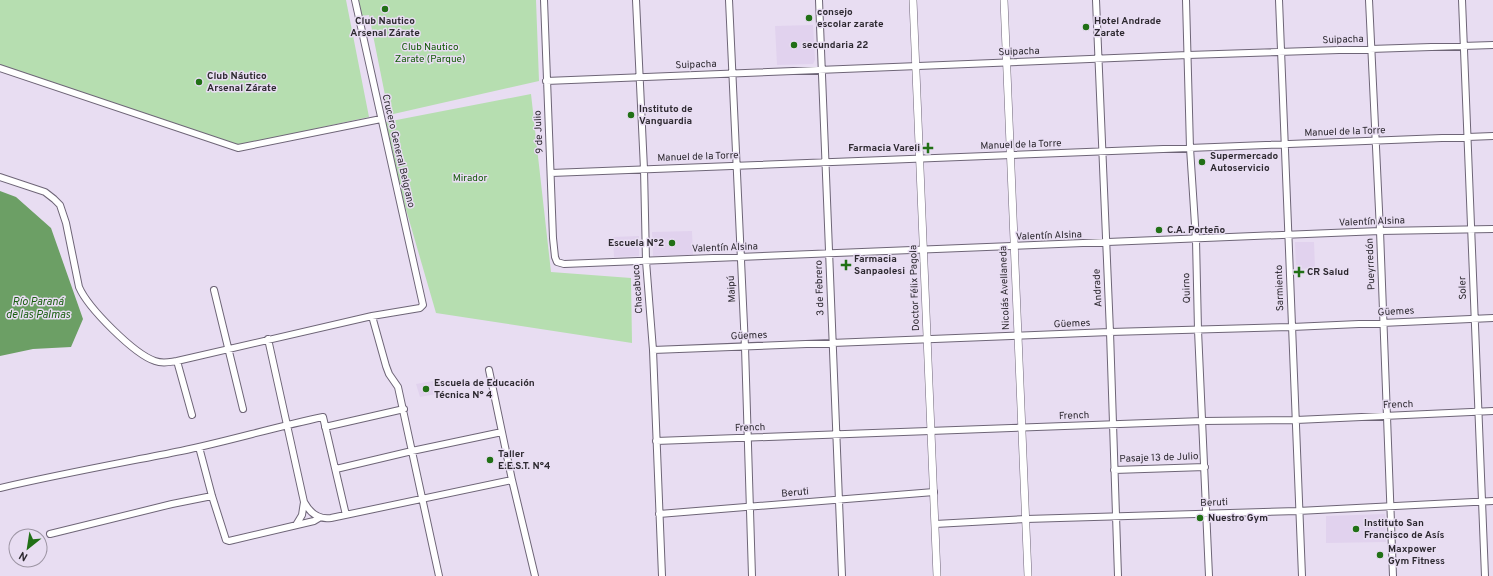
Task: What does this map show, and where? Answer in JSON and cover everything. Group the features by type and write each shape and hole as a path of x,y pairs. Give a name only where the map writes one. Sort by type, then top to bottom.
{"street":[{"name":"Crucero General Belgrano","path":"355,0 423,305 420,308 372,316"},
{"name":"9 de Julio","path":"544,0 553,238 557,262"},
{"name":"Chacabuco","path":"636,0 644,169 646,261 652,350 662,576"},
{"name":"Maipú","path":"729,0 745,346 752,576"},
{"name":"3 de Febrero","path":"819,0 842,576"},
{"name":"Doctor Félix Pagola","path":"913,0 937,576"},
{"name":"Nicolás Avellaneda","path":"1004,0 1028,576"},
{"name":"Andrade","path":"1096,0 1110,332 1118,576"},
{"name":"Quirno","path":"1186,0 1190,148 1196,240 1198,330 1209,576"},
{"name":"Sarmiento","path":"1279,0 1296,420 1298,511 1302,576"},
{"name":"Pueyrredón","path":"1369,0 1380,231 1393,576"},
{"name":"Soler","path":"1462,0 1485,576"},
{"name":"Suipacha","path":"546,81 1188,55 1493,45"},
{"path":"0,68 238,148 245,148 381,119"},
{"name":"Manuel de la Torre","path":"551,173 1493,136"},
{"path":"0,177 45,192 60,205 66,223 79,287 86,300 119,335 139,352 154,361 163,363 177,361 372,316 386,366 389,374 398,387 404,409 439,576"},
{"name":"Valentín Alsina","path":"557,262 564,264 1196,240 1380,231 1493,229"},
{"path":"214,290 242,409"},
{"name":"Güemes","path":"652,350 1110,332 1292,327 1493,318"},
{"path":"268,339 304,502 307,508 319,518 325,519 346,515 512,480"},
{"path":"177,361 192,415"},
{"path":"489,370 512,480 535,576"},
{"path":"325,427 404,409"},
{"name":"French","path":"656,442 836,434 932,432 1022,427 1203,421 1296,420 1493,411"},
{"path":"0,488 199,447 286,424 323,417 346,515"},
{"path":"336,469 412,450 502,432"},
{"path":"199,447 224,537 229,541 314,521 319,518"},
{"name":"Pasaje 13 de Julio","path":"1114,470 1205,467"},
{"name":"Beruti","path":"659,514 934,492"},
{"path":"50,534 172,504 212,496"},
{"name":"Beruti","path":"935,524 1026,519 1298,511 1493,501"},
{"path":"296,525 302,515 304,502"}],"shaded area":[{"name":"secundaria 22","path":"813,25 815,60 813,64 777,65 775,26"},
{"name":"Escuela N°2","path":"692,231 693,255 653,256 652,232"},
{"path":"639,236 639,256 614,257 613,237"},
{"path":"1295,242 1314,242 1315,268 1296,269"},
{"name":"Escuela de Educación Técnica N° 4","path":"433,381 436,394 420,397 416,384"},
{"name":"Instituto San Francisco de Asís","path":"1385,514 1386,542 1326,543 1326,516"}],"green space":[{"name":"Club Náutico Arsenal Zárate","path":"0,0 346,0 369,117 240,145 0,71"},
{"name":"Club Nautico Zarate (Parque)","path":"359,0 536,0 539,81 389,115 369,15 361,16"},
{"name":"Mirador","path":"531,94 551,272 631,278 632,343 436,313 381,123"}],"water":[{"name":"Río Paraná de las Palmas","path":"0,191 16,197 51,228 83,319 71,347 33,349 0,356"}],"place":[{"name":"Club Nautico Arsenal Zárate","path":"385,9"},
{"name":"consejo escolar zarate","path":"809,18"},
{"name":"Hotel Andrade Zarate","path":"1086,27"},
{"name":"secundaria 22","path":"794,45"},
{"name":"Club Náutico Arsenal Zárate","path":"199,82"},
{"name":"Instituto de Vanguardia","path":"631,115"},
{"name":"Farmacia Vareli","path":"928,148"},
{"name":"Supermercado Autoservicio","path":"1202,162"},
{"name":"C.A. Porteño","path":"1159,230"},
{"name":"Escuela N°2","path":"672,243"},
{"name":"Farmacia Sanpaolesi","path":"846,265"},
{"name":"CR Salud","path":"1299,272"},
{"name":"Escuela de Educación Técnica N° 4","path":"426,389"},
{"name":"Taller E.E.S.T. N°4","path":"490,460"},
{"name":"Nuestro Gym","path":"1200,518"},
{"name":"Instituto San Francisco de Asís","path":"1356,529"},
{"name":"Maxpower Gym Fitness","path":"1380,555"}]}
